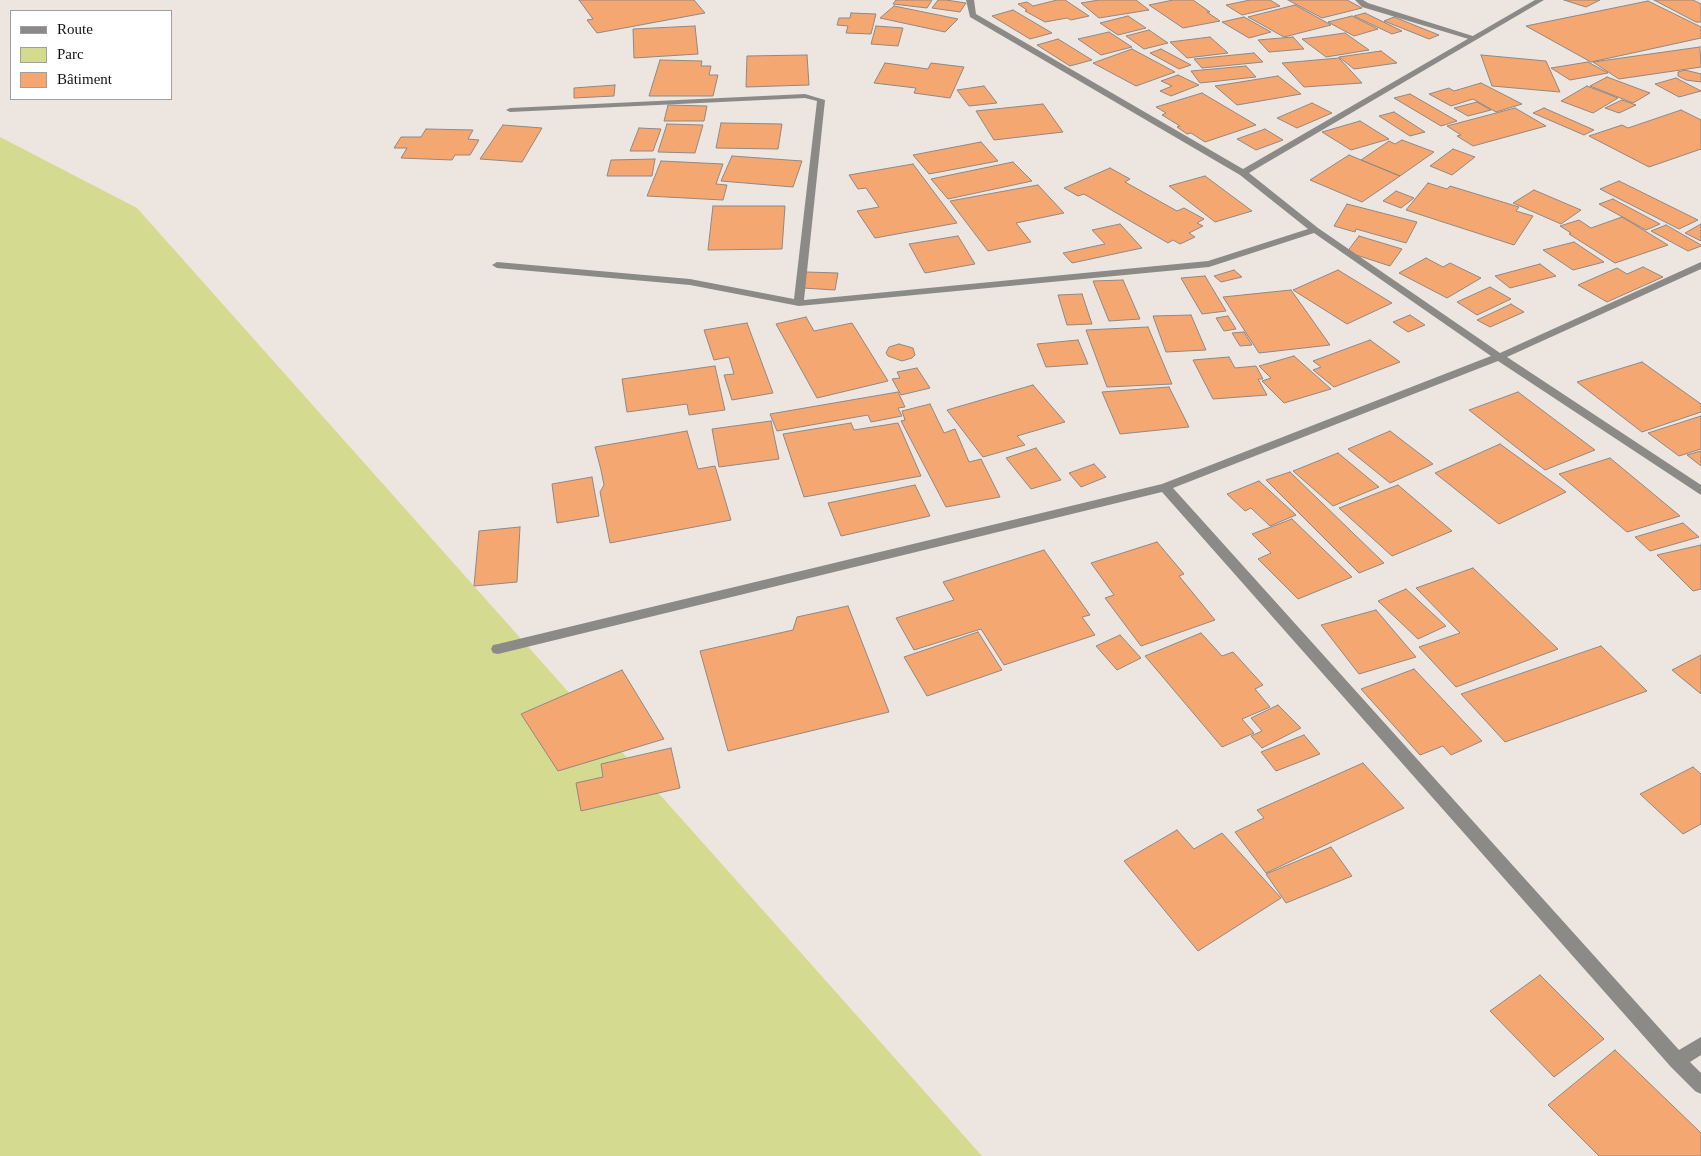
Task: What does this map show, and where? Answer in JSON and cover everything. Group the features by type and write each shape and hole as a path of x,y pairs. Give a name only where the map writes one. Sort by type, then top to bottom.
{"street":[{"path":"970,0 973,15 1243,173 1315,230 1499,357 1701,491"},
{"path":"1358,0 1365,5 1475,38"},
{"path":"1243,173 1540,0"},
{"path":"510,110 805,96 821,100 799,303"},
{"path":"497,265 690,282 799,303 1209,264 1315,230"},
{"path":"498,649 1165,487 1499,357 1701,265"},
{"path":"1165,487 1676,1061 1701,1085"},
{"path":"1676,1061 1701,1045"}],"green space":[{"path":"0,137 137,208 982,1156 0,1156"}],"building":[{"path":"579,0 694,0 705,13 597,33 587,20 593,19"},
{"path":"896,0 932,0 927,8 893,4"},
{"path":"938,0 966,3 960,12 932,8"},
{"path":"1065,0 1089,16 1071,20 1067,18 1045,22 1025,11 1027,10 1018,4 1027,2 1033,6"},
{"path":"1099,0 1136,0 1149,10 1099,18 1081,3"},
{"path":"1173,0 1193,0 1220,21 1183,28 1149,5"},
{"path":"1250,0 1270,0 1280,6 1242,15 1226,5"},
{"path":"1288,0 1347,0 1362,8 1322,18"},
{"path":"1564,0 1600,0 1586,7"},
{"path":"1654,0 1693,0 1701,4 1701,22 1696,22"},
{"path":"1648,1 1701,27 1701,38 1591,62 1526,26"},
{"path":"1295,5 1331,25 1284,37 1248,17"},
{"path":"894,6 958,19 945,32 880,18"},
{"path":"1013,10 1052,33 1030,39 992,16"},
{"path":"851,13 876,14 871,34 846,33 848,26 837,25 839,18 850,18"},
{"path":"1365,13 1402,31 1392,34 1354,16"},
{"path":"1128,16 1146,28 1118,35 1100,23"},
{"path":"1352,16 1378,29 1354,36 1328,22"},
{"path":"1244,17 1271,32 1249,38 1222,22"},
{"path":"1394,17 1439,35 1429,39 1384,21"},
{"path":"695,26 698,54 634,58 633,29"},
{"path":"876,26 903,28 898,46 871,44"},
{"path":"1149,30 1168,43 1144,49 1126,36"},
{"path":"1109,32 1132,47 1101,55 1078,39"},
{"path":"1345,33 1369,50 1326,57 1302,39"},
{"path":"1210,37 1228,53 1187,58 1170,42"},
{"path":"1293,37 1304,49 1269,52 1258,40"},
{"path":"1058,39 1092,60 1070,66 1037,45"},
{"path":"1700,47 1701,67 1619,79 1593,62"},
{"path":"1132,49 1175,72 1136,86 1093,63"},
{"path":"1161,49 1191,65 1179,69 1150,53"},
{"path":"1381,51 1397,63 1354,69 1339,57"},
{"path":"1254,53 1263,62 1202,68 1194,59"},
{"path":"807,55 809,85 746,87 747,56"},
{"path":"1481,55 1546,61 1560,92 1492,86"},
{"path":"1339,58 1362,83 1304,87 1282,63"},
{"path":"660,60 702,61 701,66 711,66 709,75 718,75 713,96 649,96"},
{"path":"1588,62 1608,73 1570,80 1551,68"},
{"path":"885,63 928,69 931,63 964,67 950,98 914,93 916,88 874,83"},
{"path":"1246,66 1256,77 1200,83 1191,71"},
{"path":"1685,70 1701,74 1701,82 1686,80 1678,76 1678,72"},
{"path":"1178,75 1199,85 1171,96 1160,91 1172,86 1161,81"},
{"path":"1278,76 1301,94 1237,105 1215,86"},
{"path":"1607,77 1650,93 1633,103 1590,86"},
{"path":"1676,78 1701,91 1679,97 1655,84"},
{"path":"1481,83 1522,104 1496,112 1473,99 1451,106 1429,94 1449,88 1454,91"},
{"path":"615,85 614,96 574,98 574,88"},
{"path":"984,86 997,103 969,106 957,90"},
{"path":"1587,86 1618,98 1593,113 1561,101"},
{"path":"1202,93 1256,125 1205,142 1177,127 1180,126 1162,115 1166,113 1156,107"},
{"path":"1410,94 1457,121 1441,126 1394,98"},
{"path":"1622,100 1636,105 1619,113 1605,108"},
{"path":"1477,102 1491,110 1468,116 1454,108"},
{"path":"1312,103 1332,113 1297,128 1277,118"},
{"path":"1043,104 1063,132 994,140 976,111"},
{"path":"668,105 707,106 704,121 664,121"},
{"path":"1515,108 1546,126 1473,146 1457,136 1461,135 1447,126"},
{"path":"1544,108 1594,130 1584,135 1533,113"},
{"path":"1681,110 1701,120 1701,149 1649,167 1589,136 1622,125 1628,128"},
{"path":"1394,112 1425,132 1410,136 1379,116"},
{"path":"1360,121 1389,139 1351,150 1322,132"},
{"path":"721,123 782,124 778,149 716,148"},
{"path":"667,124 703,125 695,153 658,152"},
{"path":"503,125 542,128 522,162 480,159"},
{"path":"639,128 661,129 653,151 630,151"},
{"path":"426,129 473,130 468,139 479,140 470,155 455,155 452,160 401,158 407,148 394,148 401,137 421,137"},
{"path":"1265,129 1283,140 1256,150 1237,139"},
{"path":"1402,140 1434,152 1400,176 1361,160 1389,141 1395,144"},
{"path":"981,142 998,161 929,174 913,155"},
{"path":"1453,149 1475,157 1452,175 1430,166"},
{"path":"1349,155 1400,176 1362,202 1310,180"},
{"path":"732,156 802,161 793,187 721,181"},
{"path":"655,159 652,176 607,176 611,160"},
{"path":"661,161 723,164 716,184 727,185 723,200 647,196"},
{"path":"1013,162 1032,181 948,199 931,179"},
{"path":"913,164 957,223 875,238 857,211 879,207 866,188 858,189 849,175"},
{"path":"1110,168 1130,179 1125,182 1177,211 1184,208 1204,219 1197,223 1203,226 1189,233 1195,237 1180,244 1173,240 1168,243 1084,194 1078,196 1064,188"},
{"path":"1205,176 1252,211 1215,222 1169,186"},
{"path":"1619,181 1698,220 1679,229 1600,189"},
{"path":"1428,183 1447,189 1450,186 1519,207 1516,211 1533,216 1514,245 1406,210"},
{"path":"1038,185 1064,213 1016,223 1031,242 988,251 950,201"},
{"path":"1534,190 1581,210 1561,224 1513,203"},
{"path":"1396,191 1414,198 1401,208 1383,201"},
{"path":"1613,199 1660,224 1646,230 1599,204"},
{"path":"1347,204 1417,222 1406,243 1356,229 1355,232 1334,226"},
{"path":"713,206 785,206 782,249 708,250"},
{"path":"1622,217 1668,245 1615,263 1569,234 1571,233 1560,226 1579,220 1591,228"},
{"path":"1120,224 1142,248 1072,263 1063,253 1105,244 1092,230"},
{"path":"1701,224 1701,241 1685,233"},
{"path":"1666,225 1701,246 1688,251 1651,231"},
{"path":"958,236 975,264 925,273 909,244"},
{"path":"1359,236 1402,249 1390,266 1347,252"},
{"path":"1574,242 1604,262 1573,270 1543,250"},
{"path":"1426,258 1443,267 1450,263 1481,278 1447,298 1399,273"},
{"path":"1540,264 1556,276 1510,288 1495,276"},
{"path":"1643,267 1663,277 1607,302 1578,285 1617,268 1627,274"},
{"path":"1234,270 1242,277 1221,282 1214,276"},
{"path":"1338,270 1392,303 1347,324 1293,290"},
{"path":"806,272 838,273 835,290 803,288"},
{"path":"1205,276 1226,311 1202,314 1181,278"},
{"path":"1123,280 1140,319 1109,321 1093,281"},
{"path":"1490,287 1511,299 1477,315 1457,302"},
{"path":"1291,290 1330,345 1259,353 1223,297"},
{"path":"1082,294 1092,324 1067,325 1058,295"},
{"path":"1511,304 1524,312 1490,327 1477,320"},
{"path":"1191,315 1206,350 1166,352 1153,316"},
{"path":"1410,315 1425,325 1408,332 1393,322"},
{"path":"1228,316 1236,329 1224,331 1216,318"},
{"path":"806,317 814,331 852,323 888,381 817,398 776,324"},
{"path":"747,323 773,393 732,400 724,375 734,374 729,357 714,360 704,330"},
{"path":"1148,327 1172,384 1107,387 1086,330"},
{"path":"1244,332 1252,345 1240,346 1232,333"},
{"path":"1078,340 1088,364 1046,367 1037,344"},
{"path":"1370,340 1400,362 1334,387 1313,370 1321,367 1313,361"},
{"path":"899,344 913,348 915,355 902,361 888,356 886,353 889,347"},
{"path":"1294,356 1331,389 1284,403 1262,381 1271,378 1259,366"},
{"path":"1229,357 1235,368 1256,366 1263,379 1258,379 1267,395 1213,399 1193,360"},
{"path":"1642,362 1701,404 1701,412 1642,432 1577,382"},
{"path":"715,366 725,410 689,415 687,404 627,412 622,379"},
{"path":"917,368 930,388 901,395 892,379 900,378 897,372"},
{"path":"1033,385 1065,422 1017,436 1025,445 983,457 947,410"},
{"path":"1169,387 1189,427 1120,434 1102,392"},
{"path":"898,392 905,407 898,408 902,416 871,422 868,415 777,431 770,414"},
{"path":"1518,392 1595,450 1545,470 1469,410"},
{"path":"930,404 944,433 955,429 969,462 981,459 1000,497 946,507 901,421 905,420 902,411"},
{"path":"1701,416 1701,449 1679,456 1648,433"},
{"path":"771,421 779,459 719,467 712,429"},
{"path":"851,423 854,430 898,423 921,476 804,497 783,434"},
{"path":"687,431 698,469 715,466 731,520 610,543 600,492 604,485 595,447"},
{"path":"1390,431 1433,464 1390,483 1348,449"},
{"path":"1500,444 1566,492 1499,524 1435,473"},
{"path":"1036,448 1061,480 1031,489 1006,458"},
{"path":"1701,451 1701,466 1687,455"},
{"path":"1338,453 1379,487 1333,506 1293,471"},
{"path":"1610,458 1680,516 1627,532 1559,474"},
{"path":"1094,464 1106,477 1081,487 1069,473"},
{"path":"1290,472 1384,563 1359,573 1266,480"},
{"path":"592,477 599,516 557,523 552,484"},
{"path":"1259,481 1296,515 1270,526 1251,508 1245,511 1227,494"},
{"path":"915,485 930,516 841,536 828,503"},
{"path":"1398,485 1452,531 1392,556 1339,508"},
{"path":"1292,519 1352,577 1298,599 1258,559 1271,553 1252,534"},
{"path":"1683,523 1699,537 1650,551 1635,537"},
{"path":"520,527 517,582 474,586 479,531"},
{"path":"1157,542 1184,574 1179,576 1215,620 1141,646 1105,598 1114,595 1091,563"},
{"path":"1701,545 1701,589 1693,591 1657,555"},
{"path":"1044,550 1090,615 1082,617 1095,635 1004,665 981,629 914,650 896,618 954,600 943,582"},
{"path":"1473,568 1558,649 1456,687 1419,647 1460,633 1416,588"},
{"path":"1406,589 1446,626 1418,639 1378,601"},
{"path":"848,606 889,712 728,751 700,651 793,630 797,617"},
{"path":"1376,610 1416,657 1359,674 1321,625"},
{"path":"978,632 1002,670 927,696 904,657"},
{"path":"1201,633 1222,656 1233,652 1263,685 1255,689 1270,707 1242,719 1254,733 1222,747 1145,656"},
{"path":"1120,635 1141,658 1117,670 1096,646"},
{"path":"1601,646 1647,691 1505,742 1461,694"},
{"path":"1701,655 1701,694 1672,670"},
{"path":"1414,669 1482,741 1451,755 1443,746 1420,755 1361,689"},
{"path":"622,670 664,739 558,771 521,714"},
{"path":"1278,705 1301,728 1262,748 1251,736 1262,731 1251,718"},
{"path":"1304,735 1320,754 1276,771 1261,752"},
{"path":"671,748 680,788 581,811 576,783 603,777 601,764"},
{"path":"1363,763 1404,808 1266,873 1235,832 1264,818 1257,810"},
{"path":"1693,767 1701,774 1701,824 1683,834 1640,794"},
{"path":"1177,830 1194,849 1222,833 1281,898 1198,951 1124,861"},
{"path":"1331,847 1352,876 1286,903 1266,874"},
{"path":"1540,975 1604,1039 1554,1077 1490,1011"},
{"path":"1615,1050 1701,1133 1701,1156 1599,1156 1548,1105"}]}
